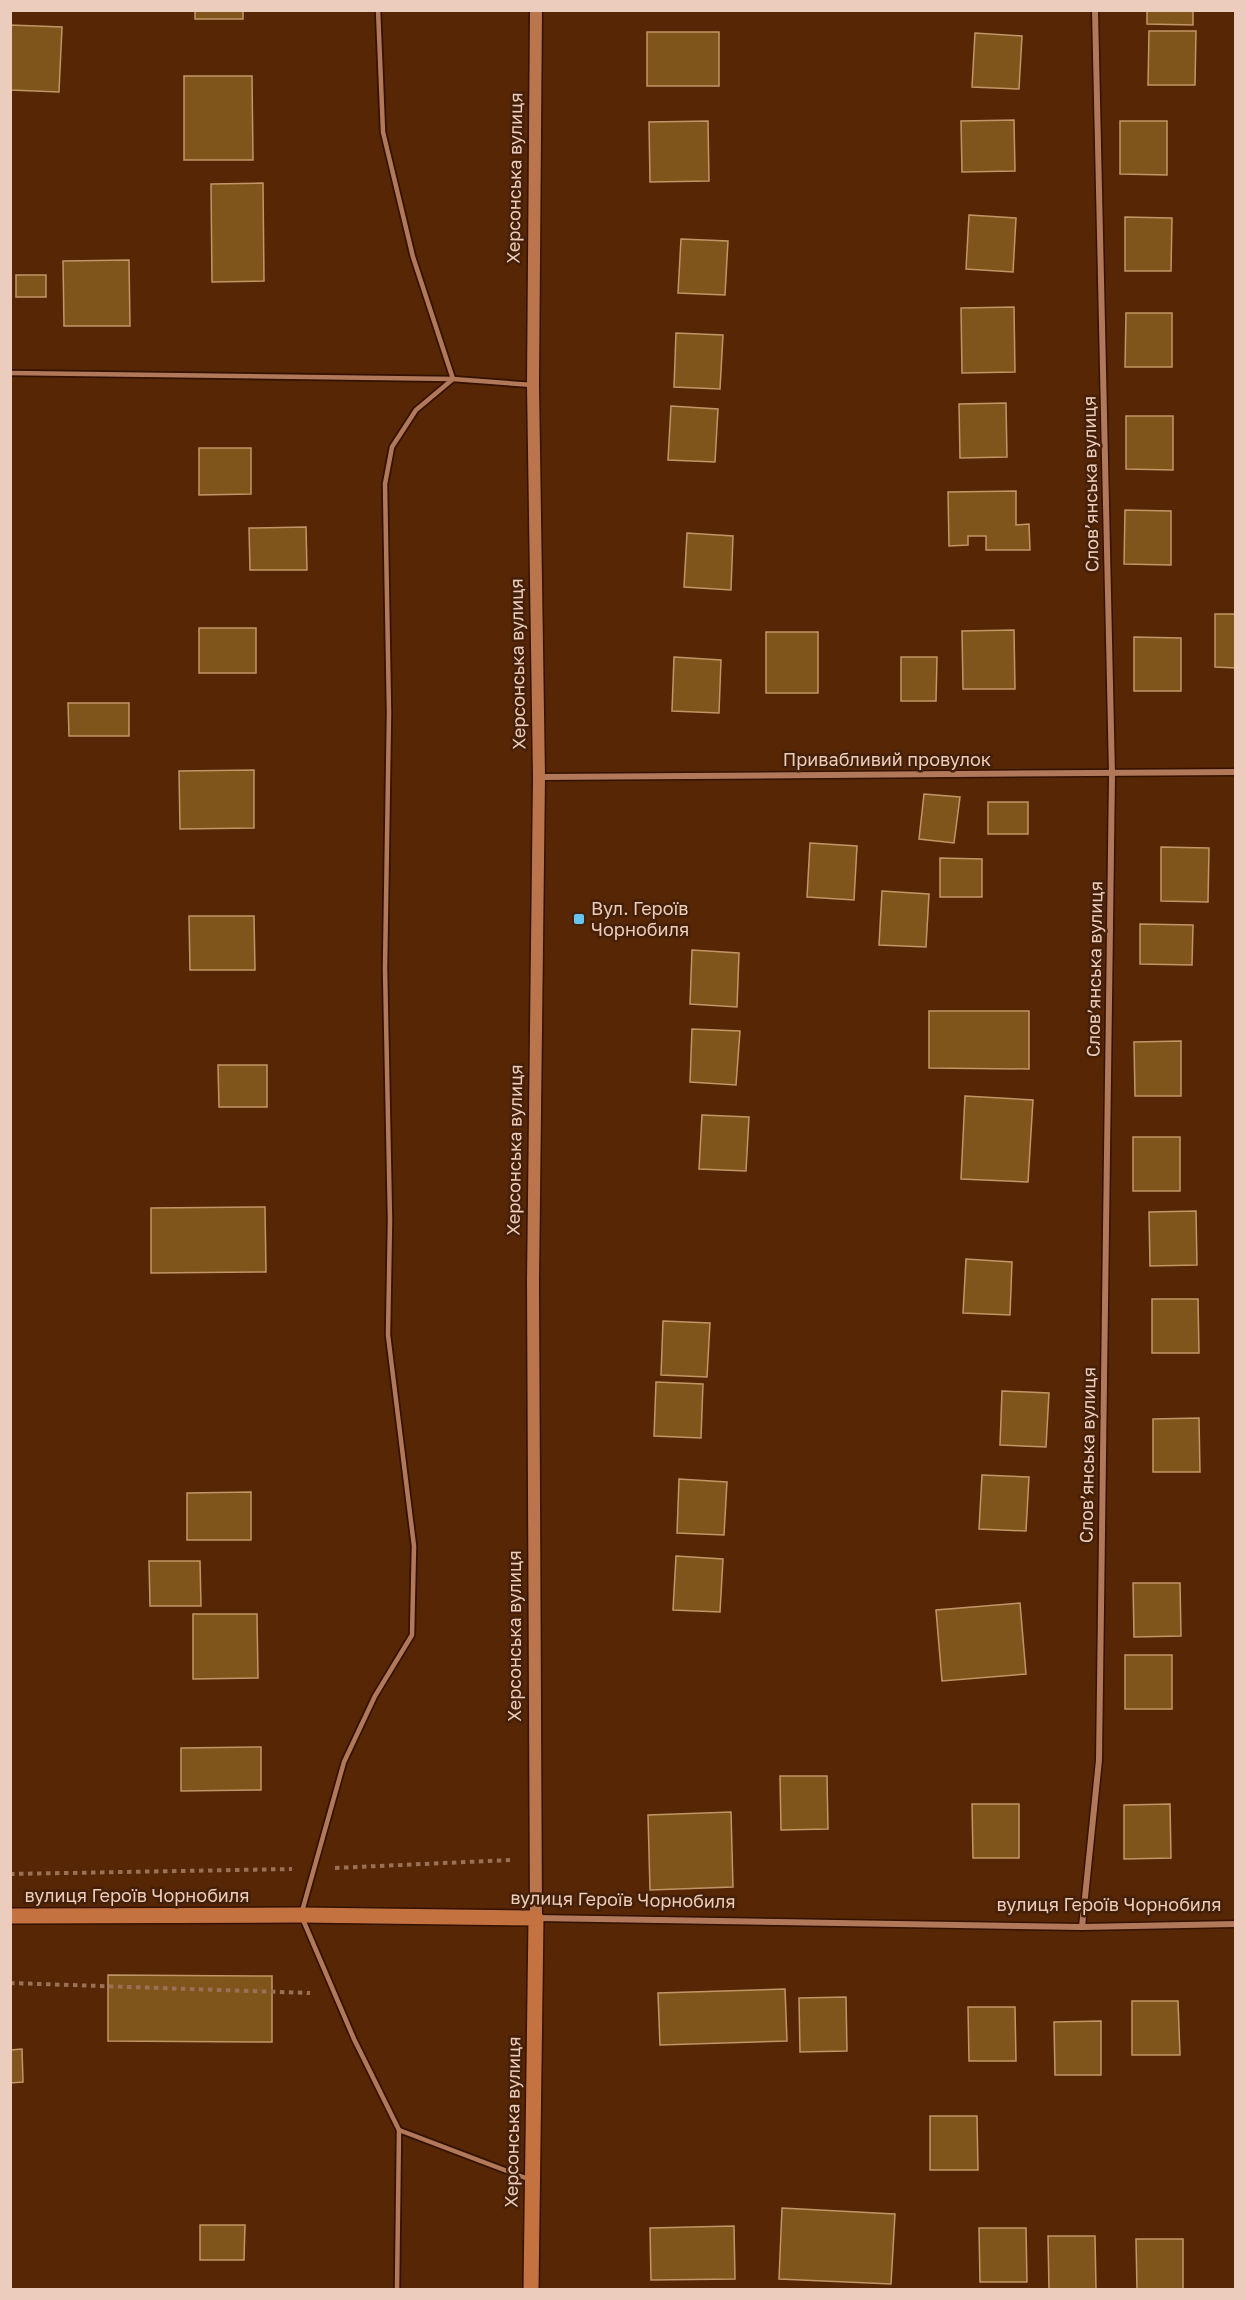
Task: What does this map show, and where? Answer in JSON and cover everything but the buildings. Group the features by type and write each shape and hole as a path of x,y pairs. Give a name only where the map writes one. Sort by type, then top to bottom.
{"main road":[{"name":"Херсонська вулиця","path":"531,2289 536,1918 533,1281 539,777 533,385 536,10"},
{"name":"вулиця Героїв Чорнобиля","path":"10,1916 301,1915 536,1918"}],"street":[{"name":"Словʼянська вулиця","path":"1082,1927 1099,1760 1112,774 1095,10"},
{"name":"Привабливий провулок","path":"539,777 1236,772"},
{"name":"вулиця Героїв Чорнобиля","path":"536,1918 1082,1927 1236,1924"}],"lane":[{"path":"378,10 383,132 413,257 453,379"},
{"path":"10,373 453,379 533,385"},
{"path":"397,2289 399,2130 354,2038 301,1915 344,1762 375,1696 412,1635 414,1546 388,1335 390,1220 385,968 389,713 385,484 392,447 416,410 453,379"},
{"path":"399,2130 531,2181"}],"path":[{"path":"10,1874 315,1869 536,1858"},
{"path":"10,1983 335,1994"}],"place":[{"name":"Вул. Героїв Чорнобиля","path":"579,919"}]}
